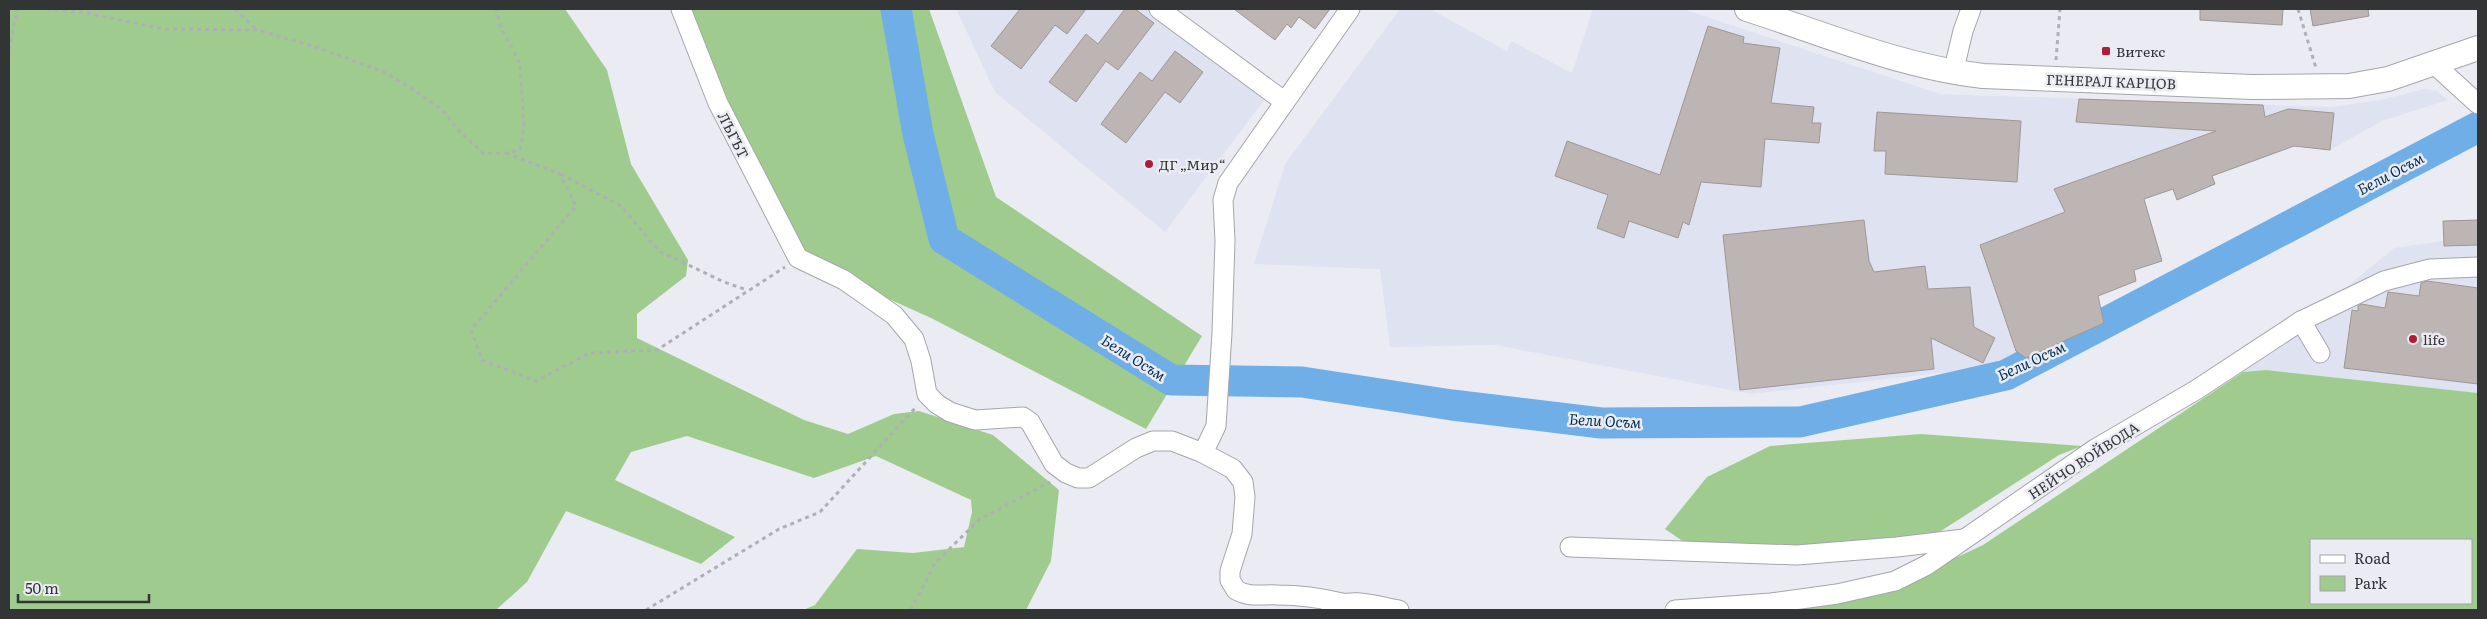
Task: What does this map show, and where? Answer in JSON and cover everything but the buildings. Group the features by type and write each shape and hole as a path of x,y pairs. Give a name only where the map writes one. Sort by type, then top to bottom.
{"main road":[{"name":"ГЕНЕРАЛ КАРЦОВ","path":"1747,9 1913,63 1953,73 2054,79 2252,87 2349,86 2388,79 2478,48"}],"street":[{"name":"ЛЪГЪТ","path":"681,9 718,103 798,258"},
{"path":"1159,9 1285,102"},
{"path":"1203,453 1216,426 1225,241 1223,200 1228,183 1350,9"},
{"path":"1953,73 1963,31 1971,9"},
{"path":"2434,64 2472,99"},
{"path":"798,258 844,280 894,315 914,339 922,361 927,394 950,412 975,420 1023,417 1030,422 1054,464 1066,473 1078,478 1089,478 1136,448 1153,441 1172,441 1203,453 1233,469 1243,482 1245,497 1242,534 1230,570 1230,580 1236,590 1256,596 1276,594 1316,597 1335,606 1358,603 1399,610"},
{"name":"НЕЙЧО ВОЙВОДА","path":"1675,610 1771,603 1837,594 1895,582 1927,565 1968,538 2095,449 2196,390 2301,321 2384,281 2430,269 2478,267"},
{"path":"2301,321 2320,353"},
{"path":"1570,547 1796,555 1897,547 1968,538"}],"path":[{"path":"9,50 17,9"},
{"path":"47,9 81,12 164,29 258,30 322,49 384,72 442,110 462,134 483,153 506,153 520,150 524,129 520,64 500,25 496,9"},
{"path":"235,9 258,30"},
{"path":"2054,79 2060,9"},
{"path":"2298,9 2323,87"},
{"path":"506,153 560,174 621,206 659,250 724,282 748,291"},
{"path":"560,174 576,206 471,330 482,360 536,381 590,353 657,350 798,258"},
{"path":"646,610 779,529 820,512 927,394"},
{"path":"911,610 934,563 980,519 1066,473"}],"shaded area":[{"name":"ДГ „Мир“","path":"956,9 1151,9 1268,95 1165,232 995,92"},
{"path":"1400,9 1430,9 1507,51 1511,41 1572,73 1593,9 1683,9 1940,94 2331,107 2380,100 2425,89 2436,91 2448,100 2382,121 2330,150 2294,146 2212,176 2215,184 2177,200 2172,189 2144,199 2162,261 2134,270 2136,281 2098,296 2104,323 2026,358 1986,368 1751,394 1495,345 1390,347 1380,269 1254,264 1285,164"},
{"path":"2478,236 2478,393 2266,370 2243,372 2394,248"}],"green space":[{"path":"9,9 565,9 607,70 631,164 688,260 686,276 637,314 637,338 804,420 848,434 894,414 919,411 993,435 1059,490 1051,561 1026,610 803,610 815,605 857,549 913,553 964,547 972,512 971,500 876,456 814,478 687,436 631,452 615,480 735,537 701,564 566,511 527,582 496,610 9,610"},
{"path":"681,9 929,9 996,197 1202,336 1146,429 931,318 798,258"},
{"path":"2266,370 2478,393 2478,610 1779,610 1883,592 1983,545 2243,372"},
{"path":"1921,434 2082,446 2059,455 1913,549 1723,556 1681,540 1665,529 1707,477 1770,446"}],"waterway":[{"name":"Бели Осъм","path":"896,9 918,134 944,239 1171,380 1302,382 1452,405 1601,423 1800,422 2006,375 2478,127"}],"place":[{"name":"Витекс","path":"2106,51"},
{"name":"ДГ „Мир“","path":"1149,164"},
{"name":"life","path":"2413,339"}]}
